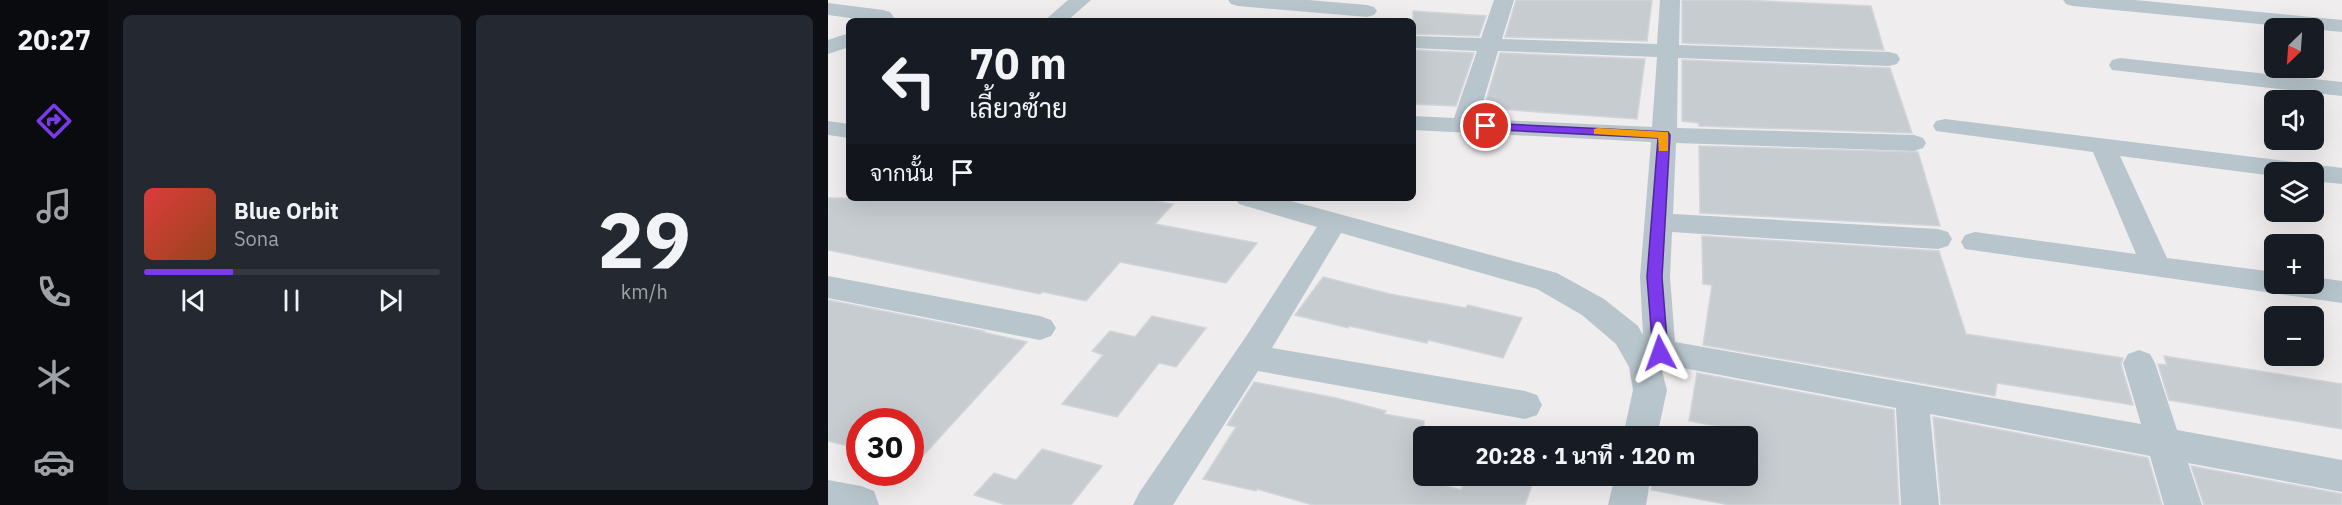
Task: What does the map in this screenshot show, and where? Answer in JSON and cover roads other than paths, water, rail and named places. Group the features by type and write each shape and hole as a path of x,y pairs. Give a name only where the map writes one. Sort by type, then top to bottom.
{"street":[{"path":"1058,18 1081,0"},
{"path":"1238,0 1367,11"},
{"path":"1464,125 1504,0"},
{"path":"1642,426 1650,390 1645,366 1650,353 1659,222 1670,0"},
{"path":"2073,0 2342,26"},
{"path":"828,9 883,15 884,18"},
{"path":"828,48 846,40"},
{"path":"1416,42 1889,59"},
{"path":"2120,65 2342,89"},
{"path":"1416,123 1664,135 1914,143"},
{"path":"1945,126 2342,176"},
{"path":"828,128 846,131"},
{"path":"2103,146 2156,266"},
{"path":"1259,201 1547,281 1593,308 1650,353 1912,397 2342,476"},
{"path":"1152,505 1250,357 1335,221"},
{"path":"1659,222 1938,239"},
{"path":"1975,242 2264,282"},
{"path":"828,287 1040,328"},
{"path":"2324,290 2342,292"},
{"path":"1250,357 1525,405"},
{"path":"2139,363 2183,505"},
{"path":"1912,397 1920,505"},
{"path":"1627,505 1631,486"}]}
